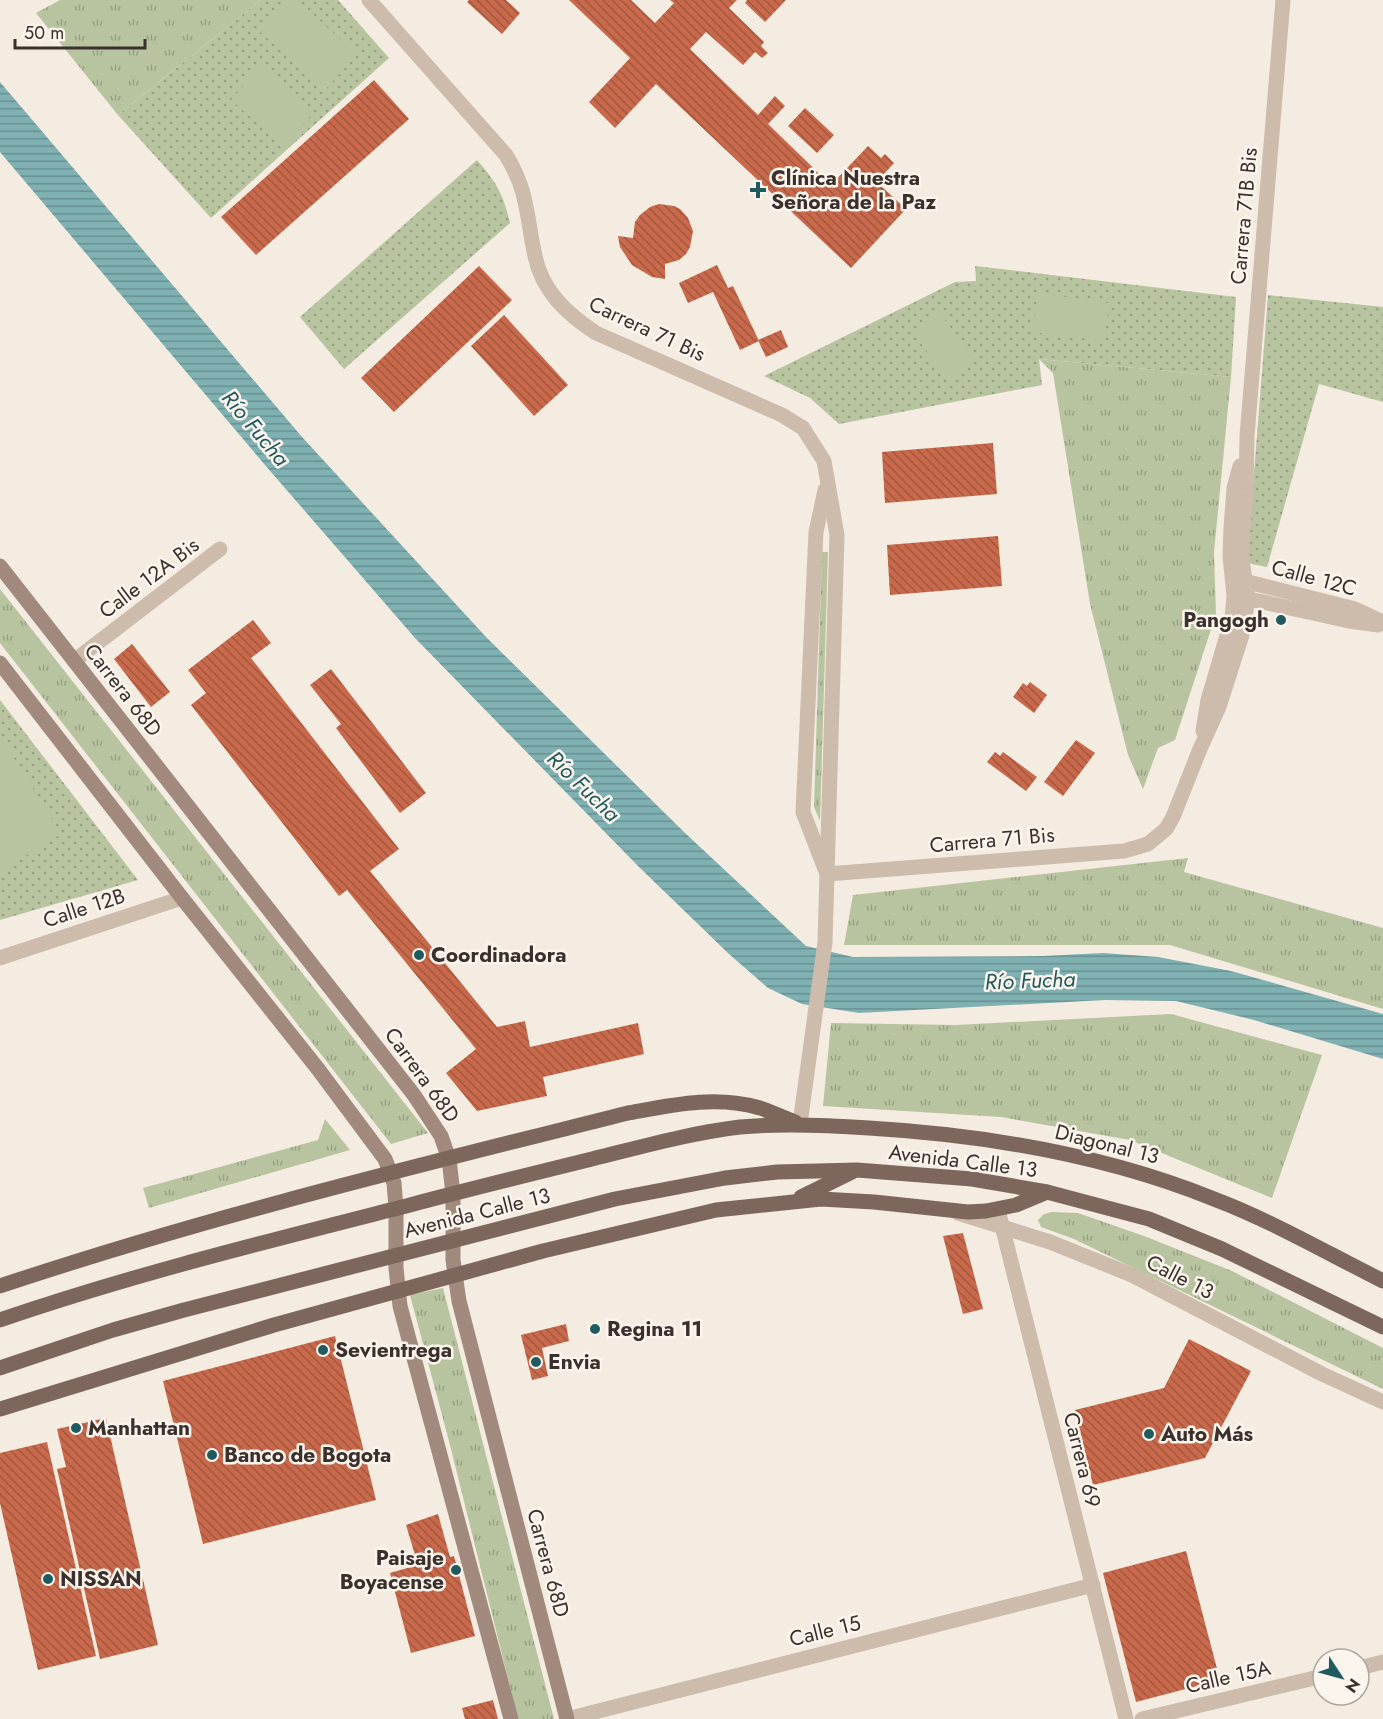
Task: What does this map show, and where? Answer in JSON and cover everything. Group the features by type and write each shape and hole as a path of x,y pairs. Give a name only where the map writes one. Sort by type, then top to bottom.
{"main road":[{"name":"Carrera 68D","path":"0,566 414,1095 441,1136 449,1159 453,1194 452,1241 454,1276 459,1301 567,1719"},
{"path":"0,663 372,1140 392,1173 396,1208 398,1291 511,1719"},
{"path":"0,1286 81,1259 229,1216 628,1113 707,1101 760,1108 800,1124"},
{"name":"Avenida Calle 13","path":"0,1320 75,1294 223,1253 666,1140 742,1127 800,1124"},
{"name":"Diagonal 13","path":"800,1124 926,1131 978,1138 1050,1151 1131,1170 1216,1199 1383,1281"},
{"path":"793,1201 857,1170"},
{"name":"Avenida Calle 13","path":"0,1368 113,1330 615,1199 691,1184 777,1172 857,1170 972,1179 1047,1192"},
{"path":"1047,1192 1149,1220 1184,1233 1265,1269 1383,1327"},
{"name":"Avenida Calle 13","path":"0,1409 274,1325 657,1223 716,1210 793,1201 843,1199 968,1212 998,1210 1047,1192"},
{"path":"0,1311 33,1308"}],"street":[{"name":"Carrera 71 Bis","path":"369,0 506,155 518,174 535,257 545,284 560,305 576,320 596,333 772,411 803,428 824,460 837,535 825,942 800,1124"},
{"name":"Carrera 71B Bis","path":"1157,837 1173,817 1223,696 1242,635 1239,580 1246,493 1247,436 1283,0"},
{"name":"Carrera 71 Bis","path":"827,481 816,532 803,812 827,874"},
{"name":"Calle 12A Bis","path":"74,662 220,549"},
{"name":"Calle 12C","path":"1239,580 1355,609 1383,624"},
{"name":"Calle 12C","path":"1241,598 1349,621 1383,624"},
{"name":"Carrera 71 Bis","path":"827,874 1124,850 1148,844 1157,837"},
{"name":"Calle 12B","path":"0,958 182,898"},
{"name":"Calle 13","path":"949,1210 1085,1255 1132,1275 1322,1374 1383,1402"},
{"name":"Carrera 69","path":"998,1210 1126,1719"},
{"name":"Calle 15","path":"567,1719 1093,1585"},
{"name":"Calle 15A","path":"1142,1719 1311,1679"}],"green space":[{"path":"60,0 261,0 118,115 36,13"},
{"path":"261,0 338,0 389,58 211,218 118,115"},
{"path":"289,0 297,0 357,54 325,90 260,32"},
{"path":"260,66 314,112 284,146 231,100"},
{"path":"477,160 498,189 510,223 344,369 300,317"},
{"path":"975,266 1236,297 1231,377 1039,359 1042,385 839,424 810,398 764,376 955,282 976,281"},
{"path":"1038,293 1109,303 1104,341 1032,332"},
{"path":"1268,295 1383,307 1383,402 1319,384 1267,567 1247,563"},
{"path":"938,311 975,359 948,379 912,332"},
{"path":"1039,359 1231,377 1214,552 1216,614 1175,740 1158,748 1143,789 1128,755 1090,604 1053,373"},
{"path":"822,552 828,552 820,821 814,807"},
{"path":"0,589 428,1133 391,1144 0,643"},
{"path":"0,700 138,880 0,920"},
{"path":"0,735 61,834 0,872"},
{"path":"1188,858 1184,872 1383,928 1383,1009 1170,945 844,945 853,895"},
{"path":"1171,1014 1322,1055 1272,1198 1130,1140 1001,1117 823,1106 831,1023 955,1025"},
{"path":"325,1119 350,1150 149,1208 143,1188 318,1140"},
{"path":"1078,1213 1232,1271 1383,1348 1383,1389 1074,1239 1041,1227 1038,1220 1044,1214"},
{"path":"443,1288 554,1719 518,1719 410,1295"}],"water":[{"name":"Río Fucha","path":"0,82 302,437 486,637 684,832 806,946 853,957 1043,956 1103,953 1158,957 1231,971 1383,1014 1383,1059 1254,1020 1176,1001 1105,1000 859,1013 802,1004 768,988 729,954 638,866 415,638 265,465 0,152"}],"building":[{"path":"469,0 506,0 520,13 502,34 467,2"},
{"path":"569,0 631,0 655,23 674,3 670,0 737,0 729,8 764,42 761,46 768,53 762,58 755,52 743,65 706,32 690,49 758,115 775,96 785,106 768,124 831,185 868,146 881,158 885,154 894,163 884,174 887,177 880,185 906,209 851,268 656,84 615,128 589,102 630,58"},
{"path":"747,0 786,0 765,22 745,3"},
{"path":"374,80 409,119 256,255 221,217"},
{"path":"805,108 834,135 817,153 788,126"},
{"path":"659,204 680,209 688,218 693,231 686,254 679,260 665,264 665,279 652,277 632,265 620,247 618,236 633,238 635,222 640,215 650,207"},
{"path":"717,265 728,288 733,286 759,341 740,350 713,292 688,303 679,283"},
{"path":"479,266 512,300 394,412 361,378"},
{"path":"504,315 568,385 534,416 471,346"},
{"path":"781,330 788,347 766,357 758,340"},
{"path":"993,443 997,494 885,503 882,452"},
{"path":"998,536 1002,586 890,595 887,545"},
{"path":"253,620 271,643 251,658 399,849 370,871 497,1027 525,1021 530,1047 638,1023 644,1054 543,1077 547,1096 477,1111 446,1073 476,1049 347,890 339,896 191,705 206,693 188,670"},
{"path":"132,644 170,692 151,707 114,659"},
{"path":"331,669 426,793 400,813 336,728 341,724 310,685"},
{"path":"1030,682 1047,695 1034,713 1013,697 1023,683 1027,686"},
{"path":"1076,740 1095,753 1063,796 1044,782"},
{"path":"995,752 1000,756 1003,752 1037,777 1026,791 987,762"},
{"path":"963,1233 983,1309 963,1314 943,1236"},
{"name":"Envia","path":"566,1324 569,1341 542,1348 548,1376 532,1380 521,1335"},
{"path":"335,1336 376,1500 203,1544 163,1381"},
{"name":"Auto Más","path":"1189,1339 1251,1371 1205,1458 1093,1485 1075,1410 1164,1388"},
{"path":"106,1418 158,1645 100,1659 57,1469 66,1467 57,1429"},
{"name":"NISSAN","path":"47,1442 96,1656 38,1670 0,1503 0,1453"},
{"path":"438,1514 450,1557 454,1556 475,1636 411,1653 390,1573 418,1565 406,1525"},
{"path":"1186,1551 1220,1680 1136,1702 1103,1573"},
{"path":"493,1700 498,1719 465,1719 462,1708"}],"place":[{"name":"Clínica Nuestra Señora de la Paz","path":"758,190"},
{"name":"Pangogh","path":"1281,620"},
{"name":"Coordinadora","path":"419,955"},
{"name":"Regina 11","path":"595,1329"},
{"name":"Sevientrega","path":"323,1350"},
{"name":"Envia","path":"536,1362"},
{"name":"Manhattan","path":"76,1428"},
{"name":"Auto Más","path":"1149,1434"},
{"name":"Banco de Bogota","path":"212,1455"},
{"name":"Paisaje Boyacense","path":"456,1570"},
{"name":"NISSAN","path":"48,1579"}]}
